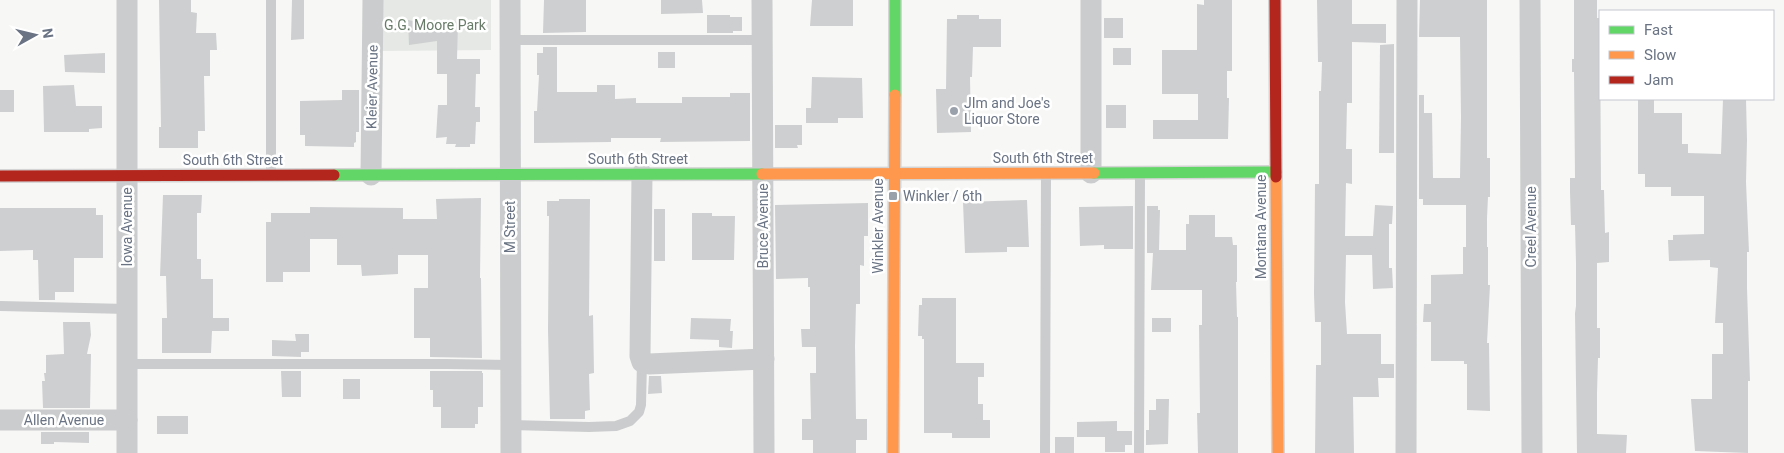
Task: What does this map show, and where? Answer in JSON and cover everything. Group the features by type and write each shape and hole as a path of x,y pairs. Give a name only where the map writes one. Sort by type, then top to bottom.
{"street":[{"name":"Iowa Avenue","path":"127,0 127,453"},
{"name":"Kleier Avenue","path":"371,175 373,0"},
{"name":"M Street","path":"510,0 511,453"},
{"name":"Bruce Avenue","path":"762,0 764,453"},
{"name":"Winkler Avenue","path":"893,453 895,0"},
{"path":"1091,0 1091,173"},
{"name":"Montana Avenue","path":"1275,0 1278,453"},
{"path":"1406,453 1407,0"},
{"name":"Creel Avenue","path":"1530,0 1532,453"},
{"name":"South 6th Street","path":"0,176 1276,172"},
{"path":"642,174 640,356 642,362 648,364 764,358"},
{"name":"Allen Avenue","path":"0,420 127,420"}],"lane":[{"path":"270,0 271,175"},
{"path":"510,40 762,40"},
{"path":"1045,453 1046,173"},
{"path":"1139,453 1140,173"},
{"path":"0,306 127,309"},
{"path":"511,425 589,427 616,426 630,421 639,412 641,405 642,362"},
{"path":"127,364 511,365"}],"green space":[{"name":"G.G. Moore Park","path":"378,0 491,0 491,50 379,51"}],"building":[{"path":"159,0 191,0 191,12 197,13 196,33 216,33 217,50 210,50 210,76 204,76 205,131 198,131 198,148 159,148 159,127 161,127"},
{"path":"292,0 304,0 304,39 291,40"},
{"path":"544,0 586,0 586,32 543,33"},
{"path":"661,0 702,0 703,13 661,14"},
{"path":"812,0 853,0 853,26 810,26"},
{"path":"1204,0 1232,0 1232,71 1227,71 1227,98 1229,98 1228,139 1153,139 1153,120 1198,120 1198,94 1162,94 1162,50 1197,50 1197,4 1204,5"},
{"path":"1317,0 1352,0 1352,24 1386,24 1386,43 1352,42 1352,103 1347,103 1346,149 1352,149 1352,184 1346,183 1345,236 1373,236 1375,205 1393,206 1392,224 1389,224 1389,268 1392,268 1393,288 1373,289 1372,255 1346,255 1345,302 1347,334 1381,334 1381,364 1394,364 1394,378 1378,378 1379,397 1353,397 1354,453 1315,453 1316,365 1321,365 1321,322 1315,322 1314,294 1315,184 1319,184 1319,91 1321,91 1322,62 1318,62"},
{"path":"1420,0 1487,0 1487,158 1490,158 1490,197 1488,197 1487,247 1488,285 1490,285 1487,343 1489,343 1490,411 1467,410 1467,364 1464,364 1464,361 1431,361 1431,322 1423,322 1424,304 1431,304 1431,275 1463,274 1463,247 1466,247 1466,205 1423,205 1423,199 1419,199 1419,95 1424,95 1424,113 1432,113 1433,178 1460,178 1461,118 1460,37 1419,37"},
{"path":"1574,0 1597,0 1597,18 1599,18 1601,190 1604,190 1605,233 1609,232 1609,262 1597,263 1597,328 1600,328 1600,358 1598,358 1597,434 1627,435 1626,453 1577,453 1575,225 1571,225 1570,192 1570,178 1575,178 1574,72 1572,72 1572,59 1574,59"},
{"path":"707,15 742,17 742,31 707,33"},
{"path":"957,15 979,15 979,19 1001,19 1001,47 973,47 972,77 970,77 971,132 937,133 936,89 946,89 947,19 957,19"},
{"path":"1104,18 1123,18 1123,38 1104,38"},
{"path":"408,20 418,22 444,20 458,22 457,59 480,59 480,74 476,74 475,107 480,107 480,122 476,122 475,144 470,144 470,147 455,147 456,144 446,144 447,137 436,138 438,105 447,105 447,74 437,74 437,41 409,45"},
{"path":"1394,44 1394,153 1379,153 1380,45"},
{"path":"543,47 557,47 557,92 597,92 597,85 615,85 615,99 636,98 636,103 682,103 682,97 730,97 730,93 750,93 750,141 660,142 661,138 611,138 611,142 534,143 534,111 537,111 539,75 537,75 537,53 543,53"},
{"path":"1113,48 1131,48 1131,65 1113,65"},
{"path":"658,52 675,52 675,68 658,68"},
{"path":"105,53 105,73 65,72 64,55"},
{"path":"812,77 862,78 863,118 838,118 838,123 806,123 806,108 811,108"},
{"path":"74,85 76,106 102,106 102,128 89,129 89,132 44,132 43,86"},
{"path":"0,90 14,90 14,112 0,112"},
{"path":"342,90 359,90 359,132 356,132 354,147 305,146 305,135 300,135 300,101 342,100"},
{"path":"1638,100 1654,100 1654,113 1682,113 1682,144 1688,144 1688,153 1721,154 1723,100 1746,100 1746,182 1749,252 1747,252 1747,288 1750,381 1748,381 1748,453 1695,451 1691,399 1712,399 1712,354 1723,354 1723,323 1715,323 1718,268 1710,267 1710,260 1669,261 1668,240 1673,240 1673,235 1704,234 1704,196 1671,196 1671,187 1645,187 1645,174 1638,174"},
{"path":"1106,105 1126,105 1126,128 1106,128"},
{"path":"775,125 802,125 802,145 797,145 798,148 775,148"},
{"path":"163,195 202,195 201,213 197,213 197,259 201,259 201,279 213,279 213,318 229,318 229,331 212,331 211,353 162,353 162,318 167,318 166,276 160,276"},
{"path":"481,198 482,358 430,357 430,338 414,338 414,288 428,288 428,255 398,255 398,274 362,276 361,265 337,265 337,239 310,239 310,272 283,272 283,282 266,282 266,222 271,222 271,213 310,213 310,207 403,208 403,219 437,219 436,199"},
{"path":"559,199 590,199 589,316 593,315 594,373 589,374 590,410 585,411 585,419 550,419 548,330 549,216 547,216 547,201 559,201"},
{"path":"1027,200 1029,247 1007,247 1007,252 965,253 963,202"},
{"path":"868,203 868,236 864,236 864,266 860,265 860,304 856,304 855,346 856,419 867,419 867,440 856,440 856,453 813,453 813,440 802,440 802,419 811,419 810,373 816,373 816,347 802,347 801,329 810,329 810,287 808,287 808,278 776,279 775,205"},
{"path":"1133,206 1133,249 1104,249 1104,245 1080,246 1079,207"},
{"path":"1147,206 1158,206 1158,210 1160,210 1159,250 1186,250 1186,224 1189,224 1189,215 1215,215 1215,237 1232,237 1233,245 1237,245 1238,453 1198,453 1197,413 1200,413 1199,325 1202,325 1202,290 1151,290 1153,253 1147,253"},
{"path":"0,208 96,208 96,215 103,215 103,258 74,258 74,292 55,292 55,300 39,300 38,260 33,260 33,250 0,251"},
{"path":"654,209 665,209 665,261 654,261"},
{"path":"692,213 712,213 712,216 735,216 734,260 692,260"},
{"path":"922,298 956,298 956,363 984,363 984,377 978,377 978,404 983,404 983,420 990,420 990,438 952,438 952,433 924,433 924,339 922,339 922,336 918,336 919,305 922,305"},
{"path":"691,318 731,319 730,331 733,331 732,348 719,347 719,340 690,339"},
{"path":"1152,318 1171,318 1171,332 1152,332"},
{"path":"63,322 90,322 91,335 87,354 91,354 90,408 43,408 42,381 45,381 46,355 64,354"},
{"path":"295,334 309,334 309,352 301,352 301,357 272,356 272,340 296,341"},
{"path":"281,371 301,371 301,397 282,397"},
{"path":"430,371 482,371 483,407 478,407 478,424 475,424 475,428 441,428 441,407 433,407 433,390 430,390"},
{"path":"649,376 661,376 662,393 648,394"},
{"path":"343,379 360,379 360,399 343,399"},
{"path":"1156,399 1169,399 1168,444 1146,445 1146,430 1149,430 1149,410 1156,410"},
{"path":"157,416 188,416 188,434 157,434"},
{"path":"1117,421 1117,431 1132,431 1132,445 1125,445 1125,452 1105,452 1105,437 1077,437 1077,422"},
{"path":"41,432 89,432 89,443 54,442 54,444 41,444"},
{"path":"1055,437 1074,437 1074,453 1055,453"}],"traffic: fast":[{"path":"895,0 895,95"},
{"path":"1094,173 1276,172"},
{"path":"334,175 762,174"}],"traffic: slow":[{"path":"893,453 895,95"},
{"path":"762,174 1094,173"},
{"path":"1276,177 1278,453"}],"traffic: jam":[{"path":"1275,0 1276,177"},
{"path":"0,176 334,175"}],"place":[{"name":"JIm and Joe's Liquor Store","path":"954,111"},
{"name":"Winkler / 6th","path":"893,196"}]}
